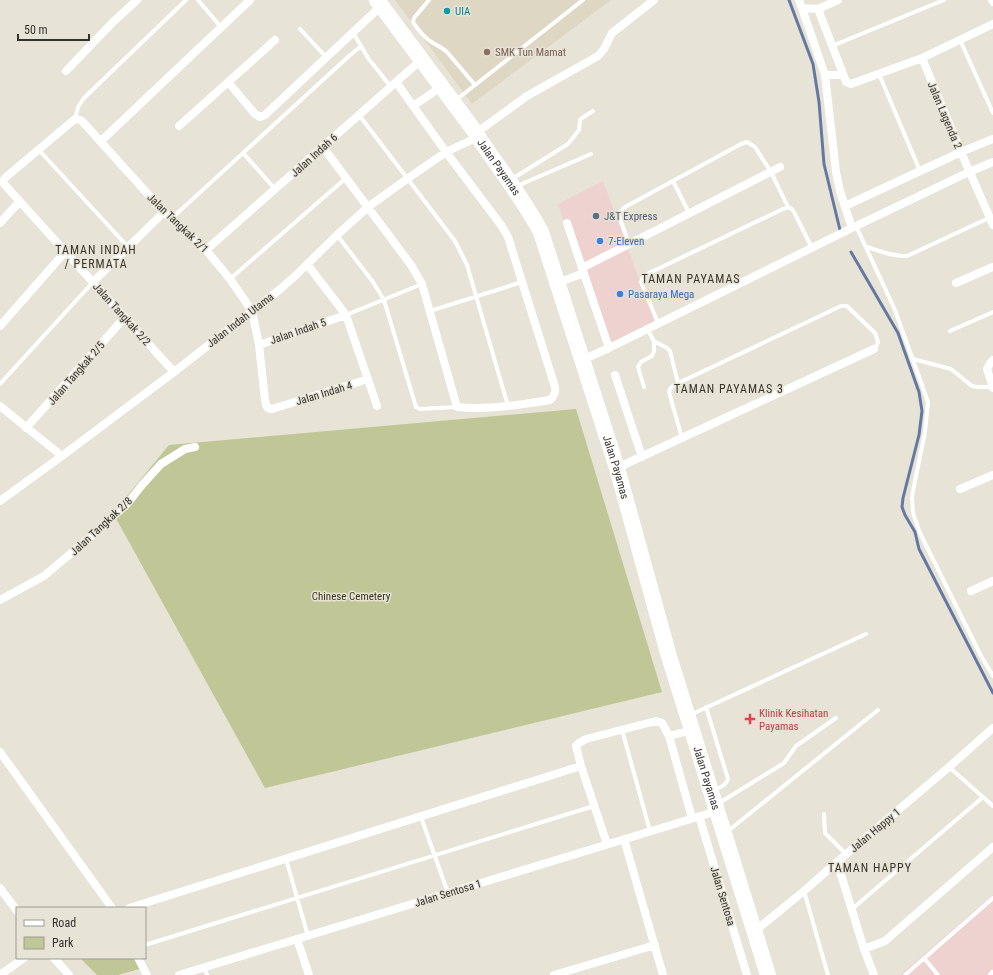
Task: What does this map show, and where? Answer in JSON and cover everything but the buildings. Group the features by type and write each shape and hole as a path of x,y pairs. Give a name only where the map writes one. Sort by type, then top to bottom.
{"highway":[{"name":"Jalan Payamas","path":"379,3 477,135 511,184 541,232 617,468 666,646 768,975"}],"street":[{"path":"66,71 113,22 137,0"},
{"path":"101,142 250,0"},
{"name":"Jalan Indah Utama","path":"2,496 62,456 252,312 289,281 368,207 446,152 477,135 527,96 598,56 604,49 612,34 654,0"},
{"path":"799,0 824,76 836,172 840,191 854,227"},
{"path":"802,8 818,9 838,0"},
{"path":"228,82 255,114 260,117 265,115 353,32 379,3"},
{"path":"818,9 846,82 851,84 922,58 993,24"},
{"path":"179,126 275,40"},
{"name":"Jalan Lagenda 2","path":"922,58 969,172 991,216 993,225"},
{"name":"Jalan Indah 6","path":"206,250 421,60"},
{"path":"824,76 843,75"},
{"path":"323,147 411,265 422,284 457,407 475,409 508,407 550,400 553,398 555,390 508,237 501,225 413,106 394,85"},
{"path":"413,106 441,87"},
{"path":"38,149 79,120"},
{"name":"Jalan Tangkak 2/1","path":"79,120 101,142 164,212 206,250 230,279 252,312"},
{"path":"845,206 961,152 993,139"},
{"name":"Jalan Tangkak 2/2","path":"38,149 6,176 3,182 5,187 174,372"},
{"path":"582,360 854,227 993,162"},
{"path":"557,283 583,271 629,244 780,167"},
{"path":"0,223 19,202"},
{"path":"93,282 164,212"},
{"path":"567,223 609,348"},
{"path":"0,326 65,252"},
{"path":"307,264 346,315 377,406"},
{"path":"956,283 993,267"},
{"name":"Jalan Indah 5","path":"252,312 259,344 346,315"},
{"name":"Jalan Tangkak 2/5","path":"26,428 125,317"},
{"name":"Jalan Indah 4","path":"259,344 265,400 266,405 270,409 368,379"},
{"path":"617,468 874,349"},
{"path":"993,360 987,369 993,387"},
{"path":"615,375 642,457"},
{"path":"0,406 62,456"},
{"name":"Jalan Tangkak 2/8","path":"0,600 44,576 118,513 161,464 185,448 195,447"},
{"path":"960,489 993,475"},
{"path":"971,591 993,581"},
{"path":"607,844 581,766 576,746 586,739 656,721 662,723 669,736 690,723"},
{"name":"Jalan Happy 1","path":"755,931 804,891 993,728"},
{"name":"Jalan Sentosa","path":"669,736 747,975"},
{"path":"0,752 111,907"},
{"path":"132,907 581,766"},
{"name":"Jalan Sentosa 1","path":"179,975 205,971 297,939 695,817 715,802"},
{"path":"624,839 663,975"},
{"path":"864,949 885,941 993,847"},
{"path":"837,862 864,949 874,975"},
{"path":"0,888 16,910"},
{"path":"297,939 309,975"},
{"path":"554,975 655,945"},
{"path":"0,975 23,959"},
{"path":"55,959 69,975"},
{"path":"139,959 147,975"}],"lane":[{"path":"79,120 78,107 84,98 186,0"},
{"path":"198,0 222,27"},
{"path":"430,0 414,18 413,22 415,26 428,40 444,49 476,85"},
{"path":"453,102 583,0"},
{"path":"832,46 944,0"},
{"path":"300,29 326,58"},
{"path":"353,32 368,58 394,85"},
{"path":"960,40 993,113"},
{"path":"171,219 361,46"},
{"path":"879,74 920,172"},
{"path":"511,184 568,144 579,130 582,118 593,111"},
{"path":"359,115 455,241 467,266 508,407"},
{"path":"629,244 619,216 620,212 625,207 747,142 755,147 771,172 788,207 794,212 812,248"},
{"path":"38,149 128,247"},
{"path":"243,153 275,189"},
{"path":"511,184 591,154"},
{"path":"230,279 346,178"},
{"path":"673,181 690,213"},
{"path":"658,323 641,282 645,275 788,207"},
{"path":"867,247 896,255 907,256 991,216"},
{"path":"854,227 867,247 895,310 914,359 928,402 925,432 913,491 913,513 920,533 981,656 993,676"},
{"path":"338,235 373,282 384,300 416,407 420,409 457,407"},
{"path":"0,384 93,282"},
{"path":"430,311 522,282"},
{"path":"346,315 422,284"},
{"path":"682,438 669,392 671,387 844,306 849,308 875,333 878,342 874,349"},
{"path":"950,331 993,312"},
{"path":"647,329 654,341 670,351 678,383"},
{"path":"644,387 638,367 640,362 652,356 654,341"},
{"path":"914,359 951,369 972,386 993,387"},
{"path":"690,723 706,707 866,634"},
{"path":"706,707 728,777 728,782 715,802"},
{"path":"724,833 878,710"},
{"path":"715,802 784,763 794,747 836,718"},
{"path":"622,730 650,831"},
{"path":"949,767 993,806"},
{"path":"852,910 983,797"},
{"path":"146,945 594,806"},
{"path":"824,814 825,833 846,855"},
{"path":"421,817 448,893"},
{"path":"286,859 308,936"},
{"path":"804,891 828,975"},
{"path":"905,975 993,898"},
{"path":"924,958 938,975"}],"shaded area":[{"name":"SMK Tun Mamat","path":"395,0 611,0 472,104"},
{"path":"603,181 655,322 604,346 558,204"},
{"path":"993,895 993,975 900,975"}],"green space":[{"name":"Chinese Cemetery","path":"576,409 662,692 265,788 113,513 169,445"},
{"path":"81,959 138,959 143,968 118,975 97,975"}],"waterway":[{"path":"789,0 813,64 819,102 824,164 840,230"},
{"path":"851,252 898,333 919,392 922,411 919,435 902,507 915,532 919,549 993,693"}],"place":[{"name":"UIA","path":"447,11"},
{"name":"SMK Tun Mamat","path":"487,52"},
{"name":"J&T Express","path":"596,216"},
{"name":"7-Eleven","path":"600,241"},
{"name":"Pasaraya Mega","path":"620,294"},
{"name":"Klinik Kesihatan Payamas","path":"750,719"}],"district":[{"name":"TAMAN INDAH / PERMATA","path":"96,257"},
{"name":"TAMAN PAYAMAS","path":"691,279"},
{"name":"TAMAN PAYAMAS 3","path":"729,389"},
{"name":"TAMAN HAPPY","path":"870,868"}]}
